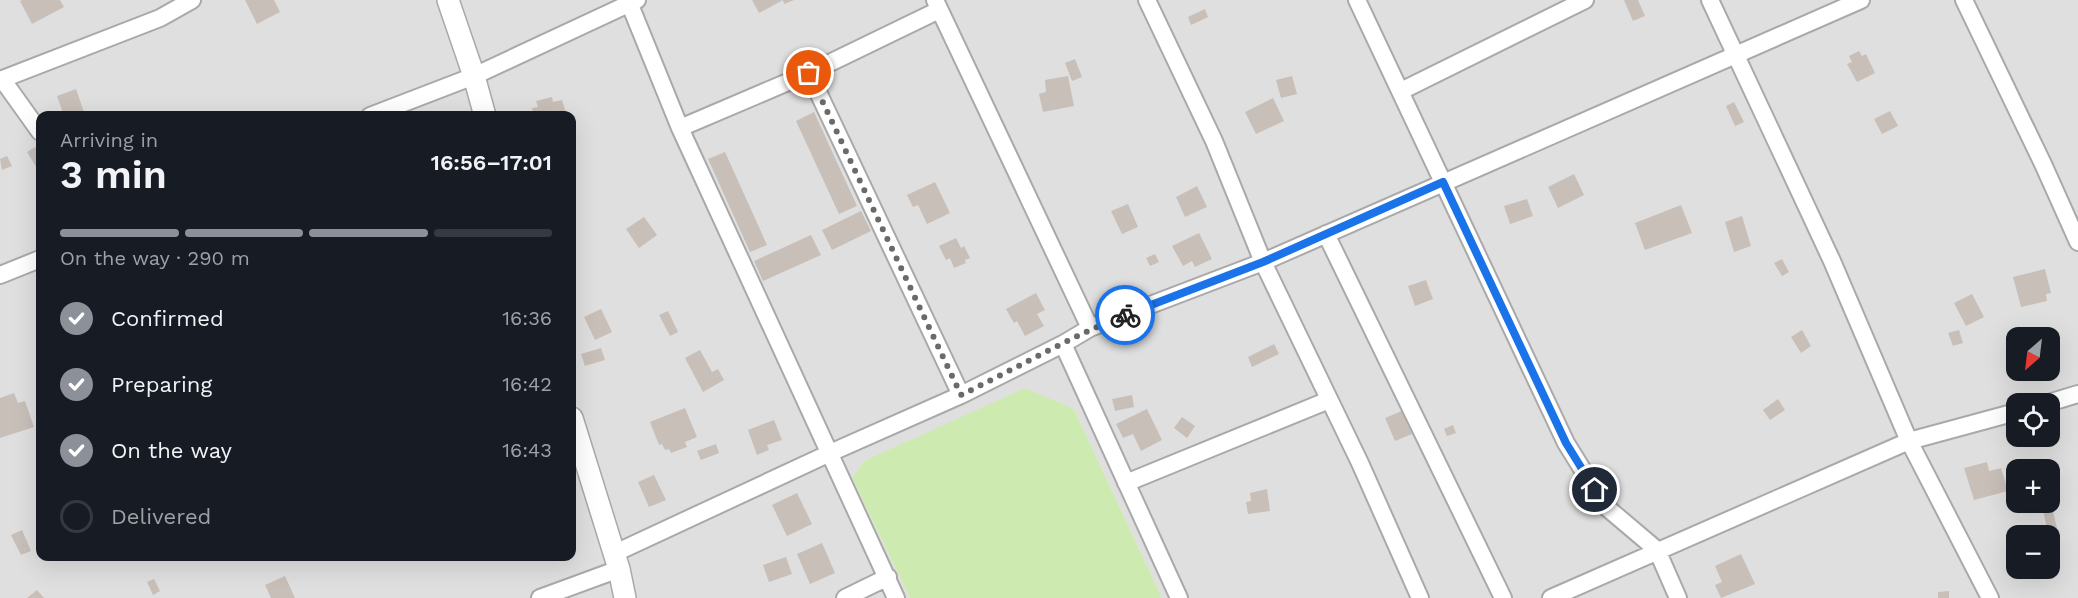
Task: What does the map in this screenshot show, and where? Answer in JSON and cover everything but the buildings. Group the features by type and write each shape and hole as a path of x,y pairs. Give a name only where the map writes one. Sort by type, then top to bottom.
{"street":[{"path":"36,127 1,80 160,18 192,0"},
{"path":"448,0 474,75 484,111"},
{"path":"1147,0 1214,141 1263,262 1360,463 1420,598"},
{"path":"1357,0 1566,443 1605,506 1657,550 1678,598"},
{"path":"1401,91 1585,0"},
{"path":"1710,0 1832,261 1909,441 1990,598"},
{"path":"540,598 830,453 961,395 1064,344 1090,328 1263,262 1861,0"},
{"path":"1964,0 2078,242"},
{"path":"383,111 474,75 632,1 680,129 896,598"},
{"path":"680,129 809,73 937,5 1090,328"},
{"path":"809,73 961,395"},
{"path":"1326,234 1503,598"},
{"path":"0,275 36,260"},
{"path":"1064,344 1179,598"},
{"path":"2060,399 2078,394"},
{"path":"1126,483 1329,400"},
{"path":"1551,598 1909,441 2006,415"},
{"path":"576,431 625,598"},
{"path":"845,598 888,577"}],"shaded area":[{"path":"0,0 2078,0 2078,598 1162,598 1074,409 852,478 910,598 0,598"}],"green space":[{"path":"1025,388 1074,409 1162,598 910,598 852,478 864,461"}],"way so far":[{"path":"809,73 961,395 1064,344 1090,328 1125,315"}],"route":[{"path":"1125,315 1263,262 1443,182 1566,443 1595,490"}]}
